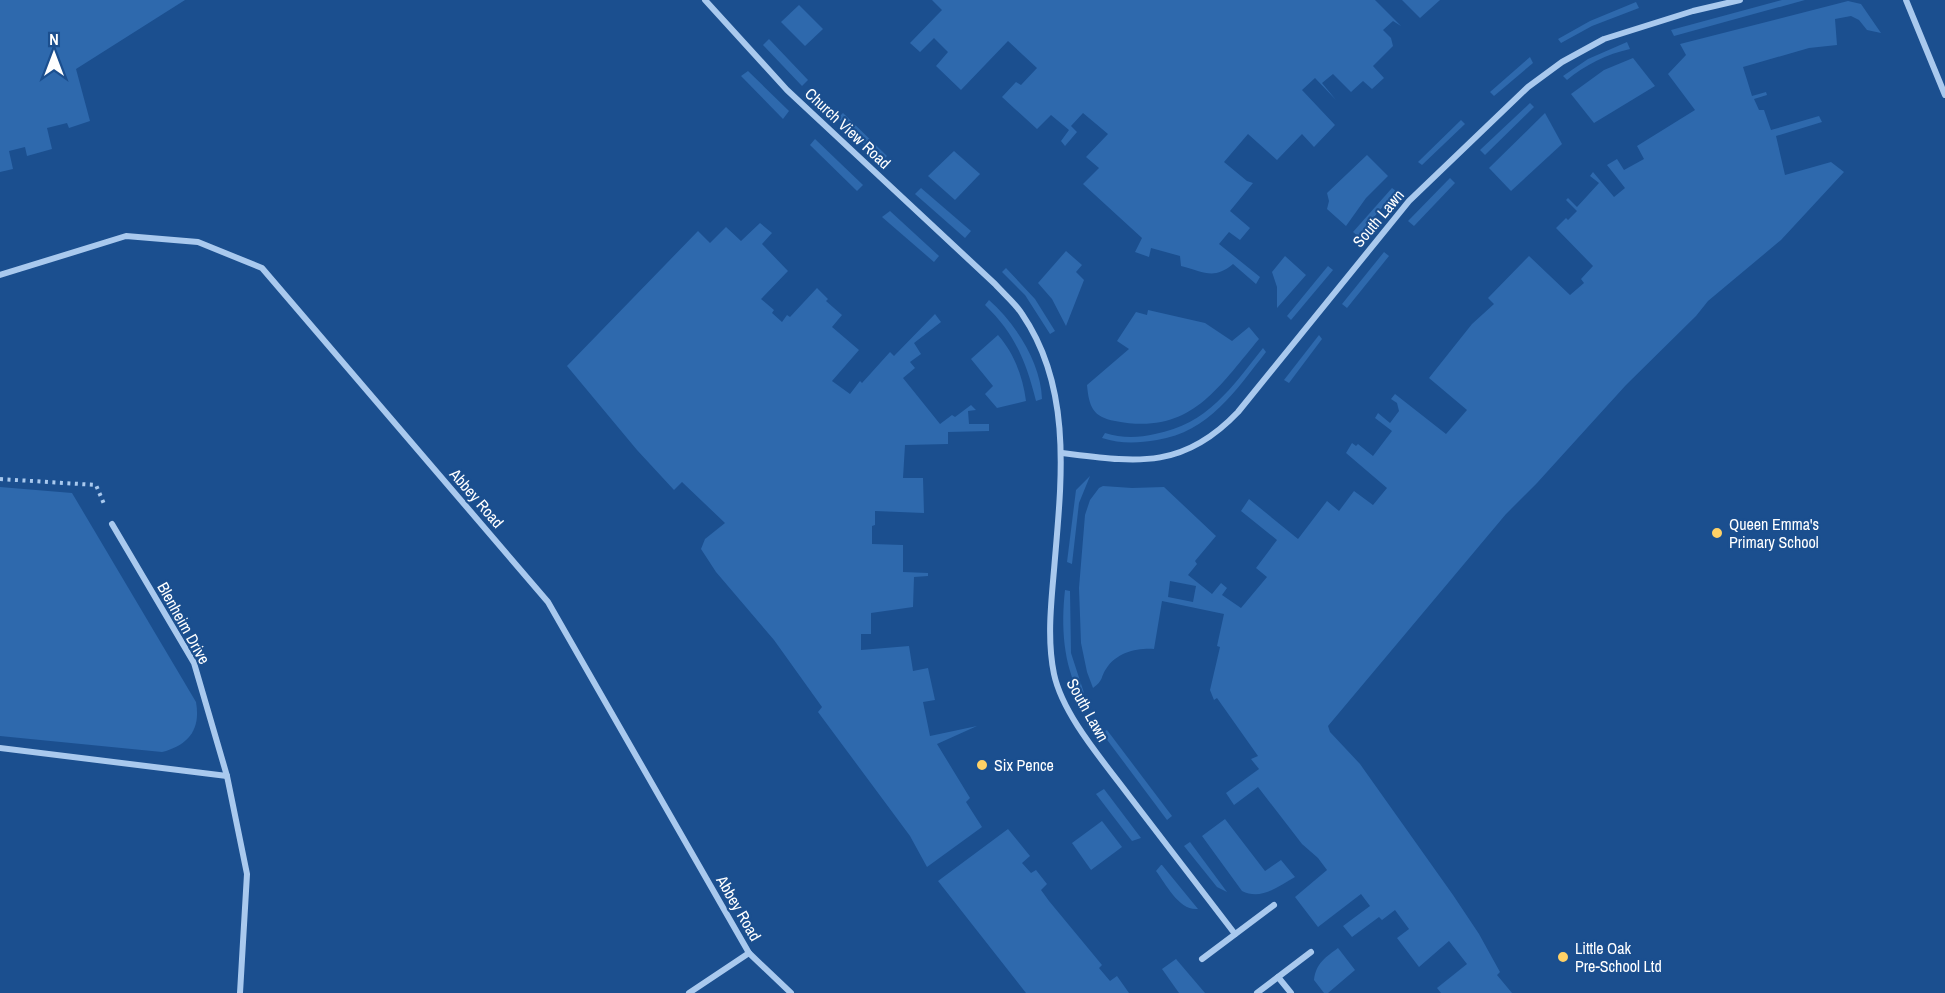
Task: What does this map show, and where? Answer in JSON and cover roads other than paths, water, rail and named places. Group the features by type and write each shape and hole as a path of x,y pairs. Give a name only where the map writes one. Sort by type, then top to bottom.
{"street":[{"name":"Church View Road","path":"705,0 787,90 978,270"},
{"name":"South Lawn","path":"1062,453 1107,459 1139,460 1178,454 1210,438 1238,412 1409,201 1528,87 1562,62 1604,39 1693,11 1740,0"},
{"path":"1906,0 1945,95"},
{"name":"Abbey Road","path":"0,275 126,236 198,242 262,268 548,602 749,953 791,993"},
{"name":"South Lawn","path":"978,270 1015,305 1036,338 1056,396 1062,453 1050,645 1057,682 1085,737 1235,934"},
{"name":"Blenheim Drive","path":"112,524 194,663 227,776 247,874 240,993"},
{"path":"0,748 227,776"},
{"path":"1202,959 1274,905"},
{"path":"1257,993 1311,952"},
{"path":"689,993 749,953"},
{"path":"1278,977 1291,993"}],"place":[{"name":"Queen Emma's Primary School","path":"1717,533"},
{"name":"Six Pence","path":"982,765"},
{"name":"Little Oak Pre-School Ltd","path":"1563,957"}]}
